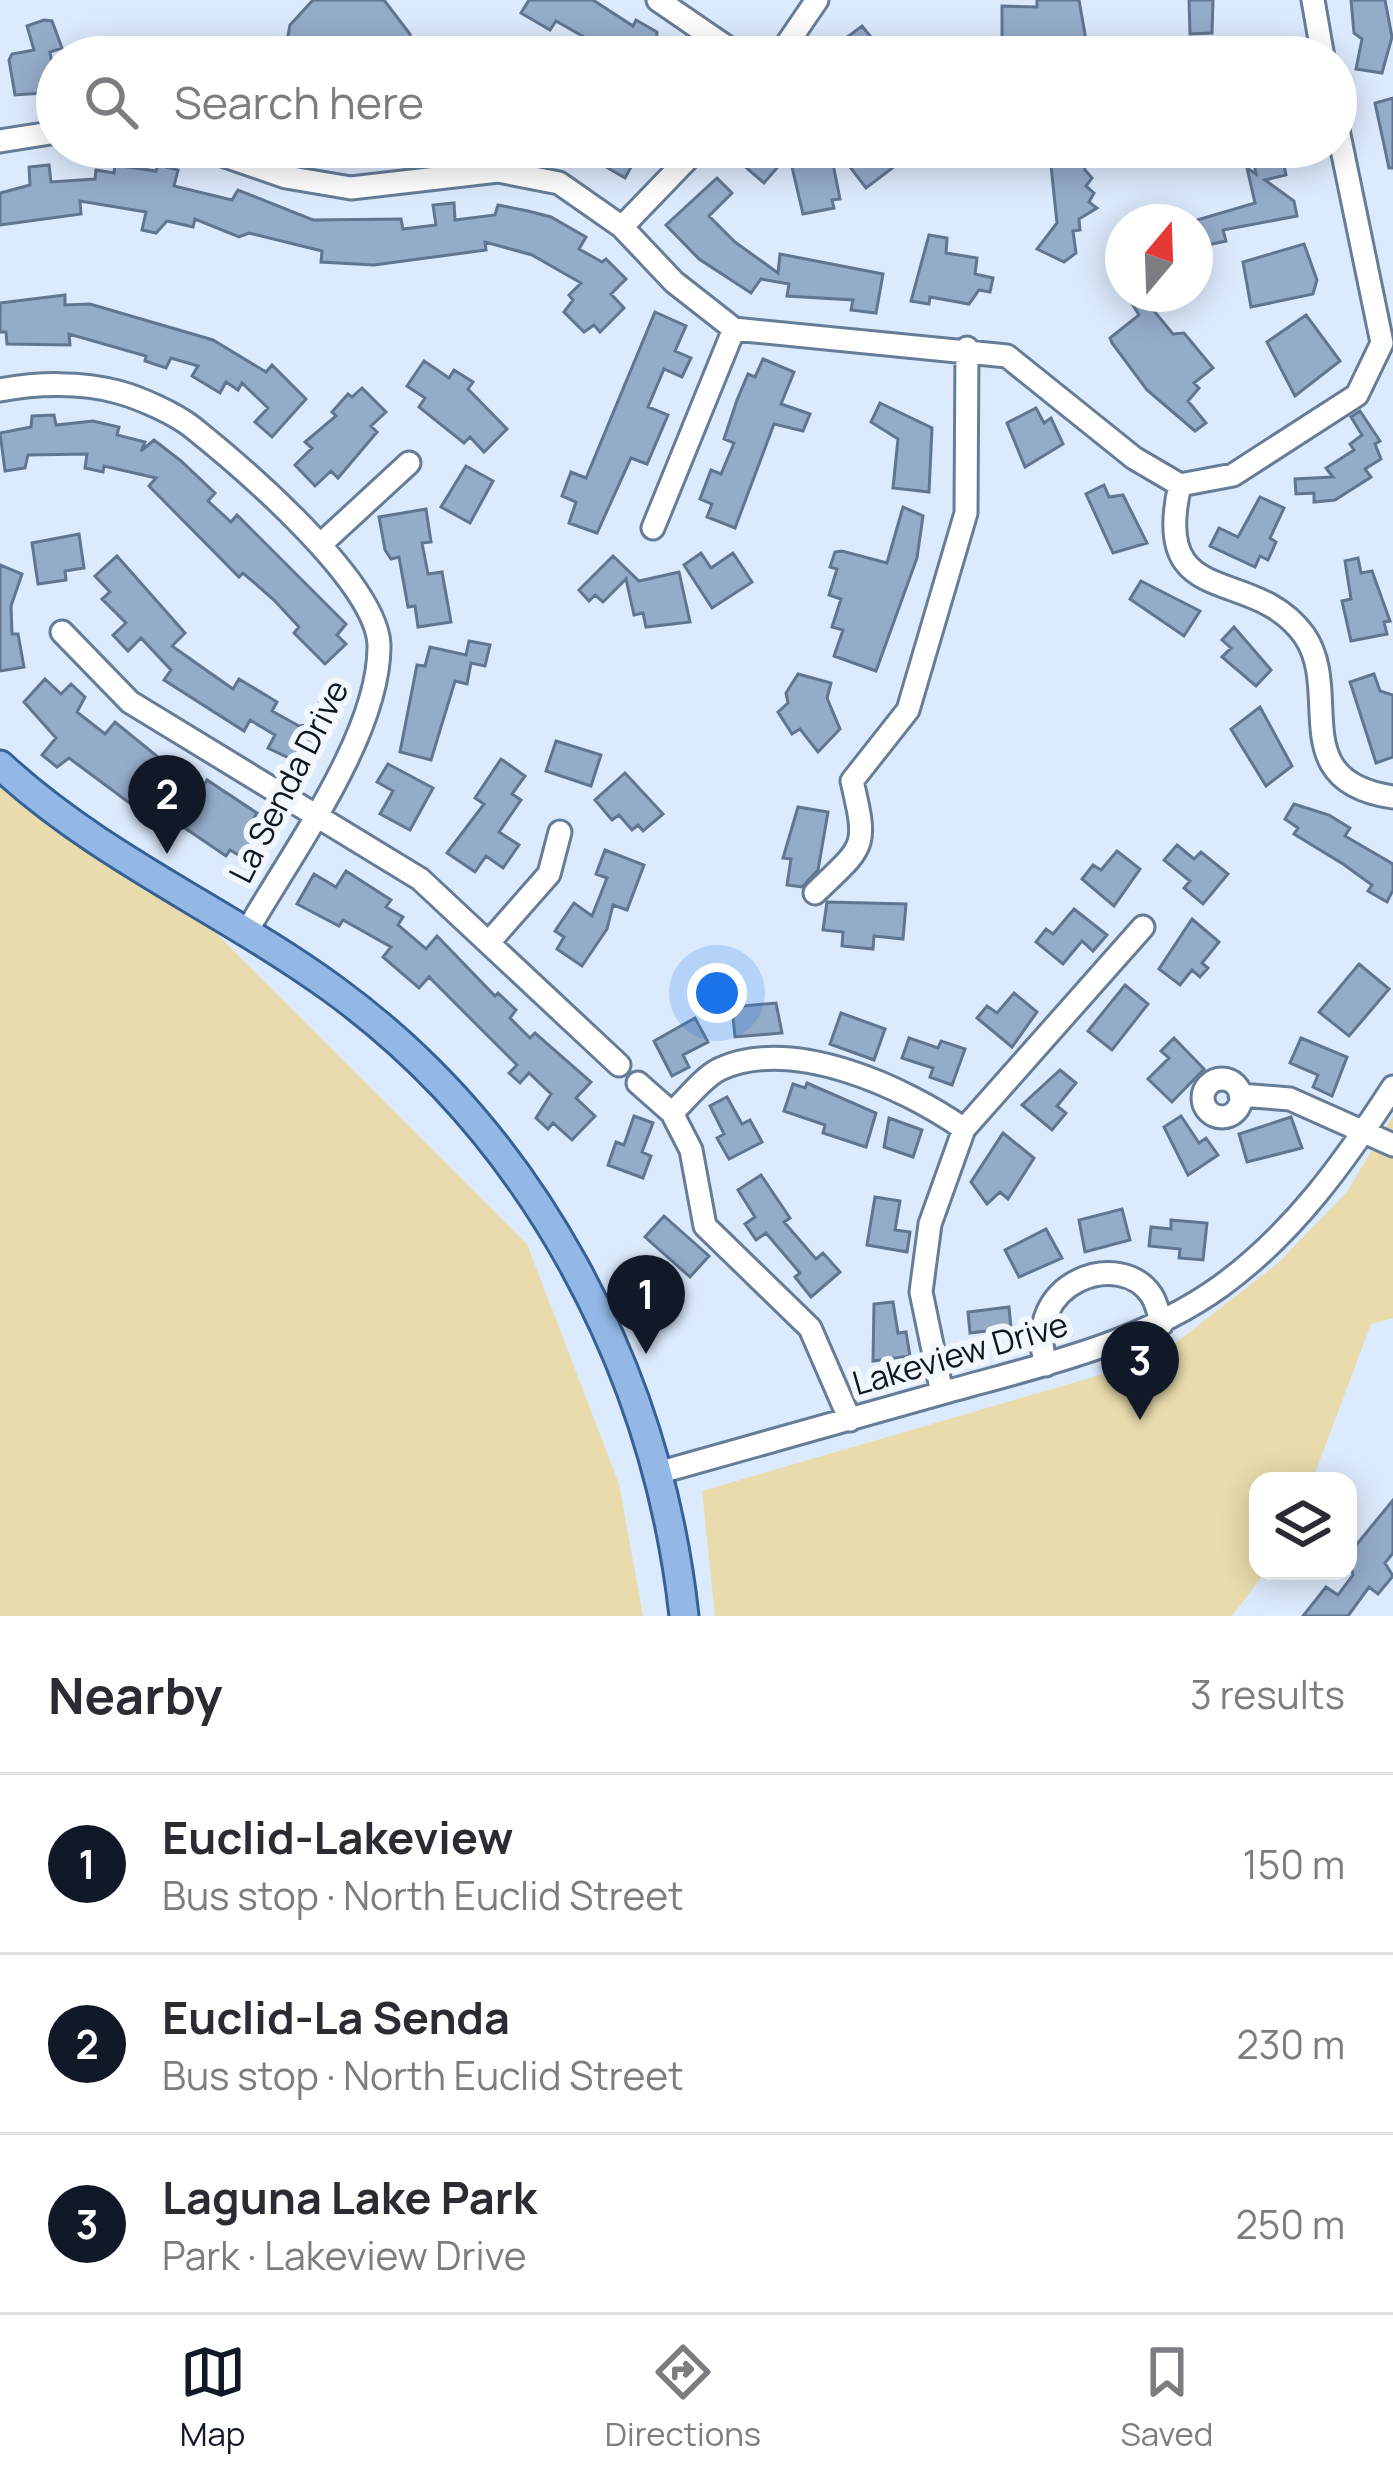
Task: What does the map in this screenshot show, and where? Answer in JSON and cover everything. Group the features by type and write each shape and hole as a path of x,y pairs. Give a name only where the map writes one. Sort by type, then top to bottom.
{"main road":[{"path":"0,765 87,835 334,990 407,1052 513,1171 592,1297 661,1472 685,1616"}],"street":[{"path":"658,0 710,36"},
{"path":"792,36 817,0"},
{"path":"1313,0 1319,36"},
{"path":"0,141 36,135"},
{"path":"260,168 352,188 498,170 559,183 622,227 674,282 734,329 841,342 967,348 1007,356 1135,458 1180,485 1233,475 1357,395 1382,343 1346,168"},
{"path":"622,227 679,168"},
{"path":"653,528 734,329"},
{"path":"815,893 860,850 862,834 852,781 908,710 966,513 967,348"},
{"name":"La Senda Drive","path":"0,390 35,383 117,392 188,424 320,545 363,594 379,640 375,690 246,933"},
{"path":"320,545 409,463"},
{"path":"1180,485 1171,525 1178,556 1198,578 1288,616 1307,640 1319,673 1318,728 1328,758 1351,784 1393,797"},
{"path":"62,632 130,702 420,880 491,940 619,1065"},
{"path":"491,940 549,874 560,832"},
{"path":"942,1393 921,1292 930,1224 964,1129 1143,927"},
{"path":"672,1114 717,1070 769,1055 808,1062 917,1096 964,1129"},
{"path":"638,1083 672,1114 691,1150 705,1226 810,1328 850,1420"},
{"name":"Lakeview Drive","path":"661,1472 1046,1366 1162,1324 1226,1283 1300,1215 1393,1087"},
{"path":"1240,1095 1290,1099 1393,1145"},
{"path":"1046,1366 1041,1318 1055,1294 1078,1282 1099,1275 1127,1276 1151,1294 1162,1324"}],"shaded area":[{"path":"0,783 206,923 527,1244 619,1484 643,1616 0,1616"},
{"path":"1393,1116 1393,1318 1371,1324 1315,1472 1249,1472 1249,1580 1259,1580 1232,1616 715,1616 702,1491 1155,1359 1278,1263 1346,1193"}],"building":[{"path":"313,0 384,0 410,36 288,36 290,25"},
{"path":"529,0 593,0 633,26 636,20 657,36 582,36 556,21 550,30 521,13"},
{"path":"1037,0 1079,0 1085,36 1002,36 1002,6 1037,7"},
{"path":"1189,0 1213,0 1212,33 1190,34"},
{"path":"1351,0 1385,0 1392,37 1382,73 1357,69 1362,39 1354,33"},
{"path":"52,21 58,36 36,36 36,94 15,95 9,60 12,54 34,50 27,26"},
{"path":"862,26 870,36 849,36"},
{"path":"1393,98 1393,168 1389,168 1375,103"},
{"path":"29,167 49,168 51,182 95,179 96,170 170,168 178,170 174,186 232,200 238,190 313,220 401,219 403,229 436,225 433,205 454,203 455,220 495,215 498,205 528,211 551,217 586,237 579,249 602,262 606,259 626,279 611,294 624,308 600,332 594,325 584,332 564,312 573,300 569,295 581,283 532,255 485,242 486,250 374,265 321,262 322,251 249,233 239,237 195,219 193,227 167,221 156,233 142,230 146,212 80,201 81,214 0,225 0,193 30,185"},
{"path":"608,168 630,168 625,178"},
{"path":"747,168 777,168 764,183"},
{"path":"792,168 834,168 840,199 832,200 834,208 803,214"},
{"path":"851,168 892,168 866,188"},
{"path":"1051,168 1085,168 1092,178 1086,186 1094,193 1089,202 1097,208 1079,219 1080,230 1073,231 1076,253 1064,262 1037,249 1057,223"},
{"path":"1247,168 1256,174 1255,168 1284,168 1286,175 1265,180 1294,201 1297,216 1223,230 1226,241 1213,244 1213,215 1255,203"},
{"path":"717,178 732,193 709,216 735,242 778,273 780,254 883,274 876,313 851,310 853,300 787,296 789,284 761,279 751,293 699,259 666,225"},
{"path":"929,235 947,238 946,253 977,258 975,274 993,278 990,292 979,290 969,304 930,297 929,304 911,301"},
{"path":"1304,244 1317,280 1313,294 1251,307 1243,262"},
{"path":"65,295 65,305 90,304 213,340 266,372 272,365 306,399 272,437 255,422 268,408 242,383 238,390 226,382 220,393 192,376 198,366 171,358 166,368 145,361 146,356 69,334 70,345 7,344 6,332 0,332 0,303"},
{"path":"655,312 686,326 675,351 691,358 682,377 664,369 648,407 668,415 647,464 631,458 597,533 569,523 576,502 562,496 571,472 586,478"},
{"path":"1155,312 1173,334 1184,333 1213,368 1194,383 1199,388 1188,401 1206,423 1195,431 1147,390 1112,343 1110,338 1139,315"},
{"path":"1306,315 1340,361 1295,396 1267,342"},
{"path":"763,359 794,372 781,404 810,414 803,431 774,424 735,528 707,517 712,504 700,499 711,470 721,474 734,443 724,439 737,400 748,374 755,377"},
{"path":"424,361 449,378 454,370 473,382 468,389 507,429 484,452 470,437 464,443 419,407 425,398 407,386"},
{"path":"362,388 386,412 371,426 377,432 338,478 331,471 315,486 295,465 312,448 305,442 336,416 332,412 348,394 352,397"},
{"path":"880,403 932,428 929,492 893,488 898,439 871,422"},
{"path":"1036,408 1044,423 1051,418 1063,444 1025,467 1007,423"},
{"path":"1360,411 1380,441 1375,444 1381,459 1365,469 1371,477 1335,500 1314,502 1314,493 1296,494 1295,479 1333,477 1326,468 1354,450 1350,444 1362,435 1351,417"},
{"path":"54,415 56,425 93,421 119,427 117,435 145,442 141,451 154,440 181,461 215,493 208,501 231,522 237,515 346,624 337,635 346,644 325,664 294,633 299,627 274,600 243,573 239,577 149,486 156,478 104,466 103,472 85,468 87,454 28,455 25,468 5,471 0,433 31,427 32,416"},
{"path":"466,466 493,481 470,523 441,507"},
{"path":"1104,485 1109,497 1123,495 1147,543 1113,553 1086,494"},
{"path":"1260,497 1284,508 1270,538 1276,542 1268,560 1260,556 1255,567 1210,546 1219,528 1238,537"},
{"path":"903,507 923,516 917,558 876,671 834,656 843,630 832,627 841,599 829,595 837,569 830,567 835,552 842,551 887,563"},
{"path":"426,509 431,542 422,543 428,574 442,572 451,622 418,627 415,606 408,607 399,557 391,559 385,550 379,517"},
{"path":"79,534 84,568 65,571 66,580 38,584 32,543"},
{"path":"701,553 711,568 733,553 752,582 712,608 684,565"},
{"path":"117,556 185,633 172,646 233,689 239,679 277,702 272,711 299,726 306,725 320,701 339,712 308,767 268,748 275,735 250,720 244,731 164,680 171,670 141,638 128,651 113,635 126,623 102,599 110,592 95,576"},
{"path":"613,556 639,581 679,572 690,622 646,627 643,613 634,615 626,579 603,602 595,595 589,601 579,590"},
{"path":"1358,558 1361,573 1372,571 1390,621 1384,622 1387,634 1351,641 1342,601 1351,599 1345,561"},
{"path":"0,565 22,574 11,606 12,634 18,634 24,667 0,671"},
{"path":"1141,581 1200,611 1184,636 1130,599"},
{"path":"1234,627 1271,670 1256,686 1222,657 1231,648 1222,640"},
{"path":"469,641 490,645 485,666 471,663 467,684 455,681 431,760 400,752 417,665 425,666 430,647 466,655"},
{"path":"798,674 831,683 827,698 840,729 818,752 800,729 792,734 778,712 788,703 786,693"},
{"path":"1374,674 1380,691 1393,695 1393,757 1376,763 1350,682"},
{"path":"45,679 61,694 71,684 85,697 77,712 105,734 115,722 158,757 146,774 175,794 182,782 200,792 207,780 257,813 249,826 269,838 253,864 230,850 226,856 176,822 173,828 147,816 69,758 57,767 42,755 56,738 24,702"},
{"path":"1260,707 1292,766 1266,786 1231,729"},
{"path":"556,741 601,755 591,786 546,771"},
{"path":"501,759 525,776 512,794 521,800 499,832 519,845 503,868 486,856 475,872 447,853 484,804 475,798"},
{"path":"388,764 433,788 410,830 380,814 393,791 377,782"},
{"path":"625,773 663,814 643,831 638,825 632,830 619,815 612,820 595,800"},
{"path":"1294,804 1329,815 1350,828 1345,836 1393,864 1393,890 1387,902 1368,891 1372,885 1294,834 1298,828 1285,819"},
{"path":"798,807 828,812 818,870 802,887 787,885 791,859 783,858"},
{"path":"1177,845 1194,859 1201,852 1228,874 1203,904 1184,888 1190,881 1164,860"},
{"path":"605,850 644,865 627,910 613,905 607,929 582,966 557,949 564,937 555,931 574,903 592,916 607,878 596,874"},
{"path":"1117,851 1140,869 1114,906 1082,879 1093,865 1101,870"},
{"path":"346,871 391,900 386,907 403,917 398,925 426,949 437,936 495,996 498,993 516,1010 510,1018 530,1038 535,1033 591,1082 576,1098 595,1116 572,1140 553,1123 548,1129 536,1118 551,1094 529,1073 520,1083 509,1073 517,1065 429,977 419,988 383,957 391,947 343,920 339,926 297,904 314,874 336,887"},
{"path":"827,902 906,904 903,939 874,936 873,949 842,946 843,932 823,930"},
{"path":"1074,909 1107,935 1093,951 1082,941 1063,964 1036,942 1046,929 1053,934"},
{"path":"1192,919 1219,942 1202,963 1208,968 1200,977 1192,970 1180,985 1159,969"},
{"path":"1359,964 1389,989 1349,1036 1319,1012"},
{"path":"1125,985 1148,1004 1112,1050 1088,1031"},
{"path":"1014,993 1037,1012 1012,1047 977,1018 987,1006 997,1013"},
{"path":"776,1003 782,1033 735,1037 732,1007"},
{"path":"841,1013 885,1029 874,1060 830,1044"},
{"path":"695,1018 708,1042 683,1055 689,1067 672,1076 654,1041"},
{"path":"909,1038 938,1048 941,1041 965,1049 952,1085 930,1077 933,1068 902,1058"},
{"path":"1174,1038 1204,1069 1172,1102 1148,1079 1169,1058 1161,1051"},
{"path":"1301,1038 1347,1057 1332,1096 1313,1087 1318,1075 1290,1063"},
{"path":"1060,1070 1076,1083 1057,1106 1066,1113 1052,1130 1022,1105"},
{"path":"807,1083 876,1113 866,1147 823,1133 825,1125 784,1111 793,1084 805,1088"},
{"path":"727,1097 742,1124 750,1120 762,1142 729,1159 717,1138 724,1134 710,1106"},
{"path":"634,1116 653,1123 642,1152 651,1156 643,1178 608,1165 616,1142 624,1145"},
{"path":"1181,1116 1199,1143 1206,1138 1218,1155 1188,1175 1164,1127"},
{"path":"1291,1117 1302,1148 1247,1162 1239,1134"},
{"path":"889,1118 922,1130 913,1157 884,1147"},
{"path":"1003,1133 1034,1158 1008,1199 1000,1192 987,1204 971,1182"},
{"path":"761,1175 790,1218 784,1222 816,1259 823,1253 840,1272 811,1297 795,1277 800,1273 766,1233 756,1240 745,1224 755,1217 738,1190"},
{"path":"875,1197 900,1201 895,1230 910,1232 907,1252 867,1245"},
{"path":"1122,1209 1130,1240 1085,1252 1079,1220"},
{"path":"664,1216 709,1256 690,1277 645,1237"},
{"path":"1171,1220 1207,1223 1203,1260 1179,1258 1180,1249 1149,1246 1151,1227 1171,1229"},
{"path":"1046,1229 1062,1258 1019,1277 1005,1250"},
{"path":"893,1302 898,1333 906,1332 910,1356 873,1361 874,1304"},
{"path":"1009,1307 1011,1328 970,1333 968,1312"},
{"path":"1393,1500 1393,1553 1385,1563 1393,1576 1378,1594 1369,1587 1348,1616 1303,1616 1326,1587 1338,1595 1349,1580 1357,1580 1357,1544"}],"place":[{"name":"Euclid-La Senda","path":"167,854"},
{"name":"Euclid-Lakeview","path":"646,1354"},
{"name":"Laguna Lake Park","path":"1140,1420"}]}
